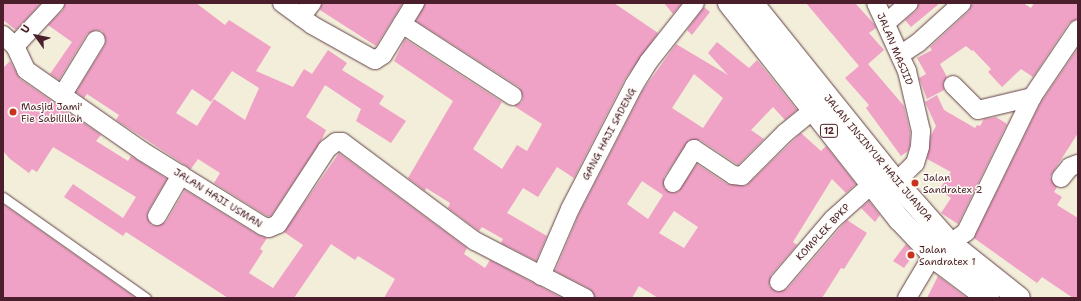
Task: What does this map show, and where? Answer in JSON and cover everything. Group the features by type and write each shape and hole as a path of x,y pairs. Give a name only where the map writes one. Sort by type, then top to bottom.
{"highway":[{"name":"JALAN INSINYUR HAJI JUANDA","path":"729,3 871,186 936,259 988,298"},
{"name":"JALAN INSINYUR HAJI JUANDA","path":"752,3 896,182 950,244 1019,298"}],"street":[{"path":"9,40 55,3"},
{"path":"282,3 301,17 375,60 383,55 415,3"},
{"path":"301,17 312,3"},
{"name":"GANG HAJI SADENG","path":"541,276 570,209 634,86 649,61 695,3"},
{"name":"JALAN MASJID","path":"876,3 900,55 912,90 921,137 915,163 896,182"},
{"path":"886,23 909,3"},
{"path":"900,55 918,43 962,3"},
{"path":"402,24 513,96"},
{"path":"907,298 936,259 950,244 966,232 1032,97 1078,29"},
{"name":"JALAN HAJI USMAN","path":"9,40 24,68 181,175 263,226 272,227 281,220 327,150 336,142 342,142 475,241 541,276 557,292 585,298"},
{"path":"63,94 96,40"},
{"path":"953,85 978,110 1032,97"},
{"path":"673,183 694,149 733,175 742,176 785,133 813,110"},
{"path":"1061,178 1070,167 1078,164"},
{"path":"157,216 181,175"},
{"name":"KOMPLEK BPKP","path":"779,282 833,219 871,186"},
{"path":"918,298 936,259"}],"lane":[{"path":"3,197 146,298"}],"building":[{"path":"3,3 41,3 16,30 3,20"},
{"path":"65,3 196,3 225,25 229,20 271,47 256,71 293,87 304,69 312,74 328,50 347,63 342,70 384,96 379,104 406,121 391,143 356,121 361,109 325,85 306,117 326,130 322,139 271,216 267,216 214,183 220,173 198,159 191,169 116,120 119,115 87,94 84,98 76,92 105,45 106,40 102,31 96,30 87,34 59,80 50,74 72,42 48,25 63,10","holes":["232,71 259,88 245,120 214,99 197,126 176,113 192,89 211,102"]},
{"path":"322,3 403,3 376,46 320,10"},
{"path":"425,3 614,3 658,33 625,79 574,178 557,167 538,197 523,188 507,213 547,236 536,261 501,243 503,239 482,227 479,231 448,208 450,203 426,188 425,191 408,178 453,101 394,61 405,39 502,102 473,149 502,169 517,145 527,151 542,124 514,106 522,102 523,97 519,87 416,21"},
{"path":"664,3 682,3 673,14"},
{"path":"806,3 855,3 875,25 876,28 869,33 884,50 868,64 904,106 910,131 910,145 908,151 901,156 866,108 869,105 845,78 859,66"},
{"path":"919,3 940,3 911,27 905,20 916,11"},
{"path":"972,3 1023,3 1031,8 1034,3 1078,3 1078,19 1069,23 1033,77 1021,69 1002,87 988,72 991,69 973,50 972,51 966,46 940,64 947,77 943,83 944,90 927,99 919,78 926,74 917,58 932,50 930,47 969,11"},
{"path":"704,7 710,12 692,35 687,30"},
{"path":"717,42 749,68 757,60 797,110 785,120 773,107 751,130 764,139 738,165 700,140 689,140 664,177 664,188 672,193 678,192 697,164 727,184 746,186 801,133 821,151 826,146 856,184 846,193 832,179 793,242 797,245 771,275 769,286 777,292 787,289 847,220 867,233 844,269 841,268 822,298 658,298 639,286 632,298 595,298 590,289 555,271 579,214 643,90 676,44 728,75 708,53","holes":["694,74 723,98 703,128 672,108","642,181 663,195 648,219 627,204","674,211 698,227 684,248 659,233"]},
{"path":"1078,48 1078,133 1050,177 1057,187 1054,192 1062,197 1057,205 1078,218 1078,298 1073,298 1042,277 1037,283 974,238 1041,102"},
{"path":"10,61 20,79 101,135 96,141 128,161 131,156 167,179 148,211 147,216 151,225 157,226 166,222 185,190 258,235 267,238 260,249 263,251 249,273 273,288 303,245 284,232 339,153 467,248 464,254 485,268 490,260 562,298 384,298 395,279 358,256 355,260 331,244 294,298 228,298 126,232 123,236 64,197 73,184 123,218 136,197 53,147 37,172 32,169 29,173 10,159 3,151 3,68"},
{"path":"937,95 944,110 975,128 977,125 980,126 984,119 996,117 1007,124 958,224 941,213 951,198 939,190 951,172 927,159 931,135 936,126 925,102"},
{"path":"869,201 880,215 875,222 861,208"},
{"path":"3,204 136,298 3,298"},
{"path":"906,244 915,253 904,268 893,261"},
{"path":"938,276 967,298 927,298"}],"place":[{"name":"Masjid Jami' Fie Sabilillah","path":"13,112"},
{"name":"Jalan Sandratex 2","path":"915,183"},
{"name":"Jalan Sandratex 1","path":"911,255"}]}
